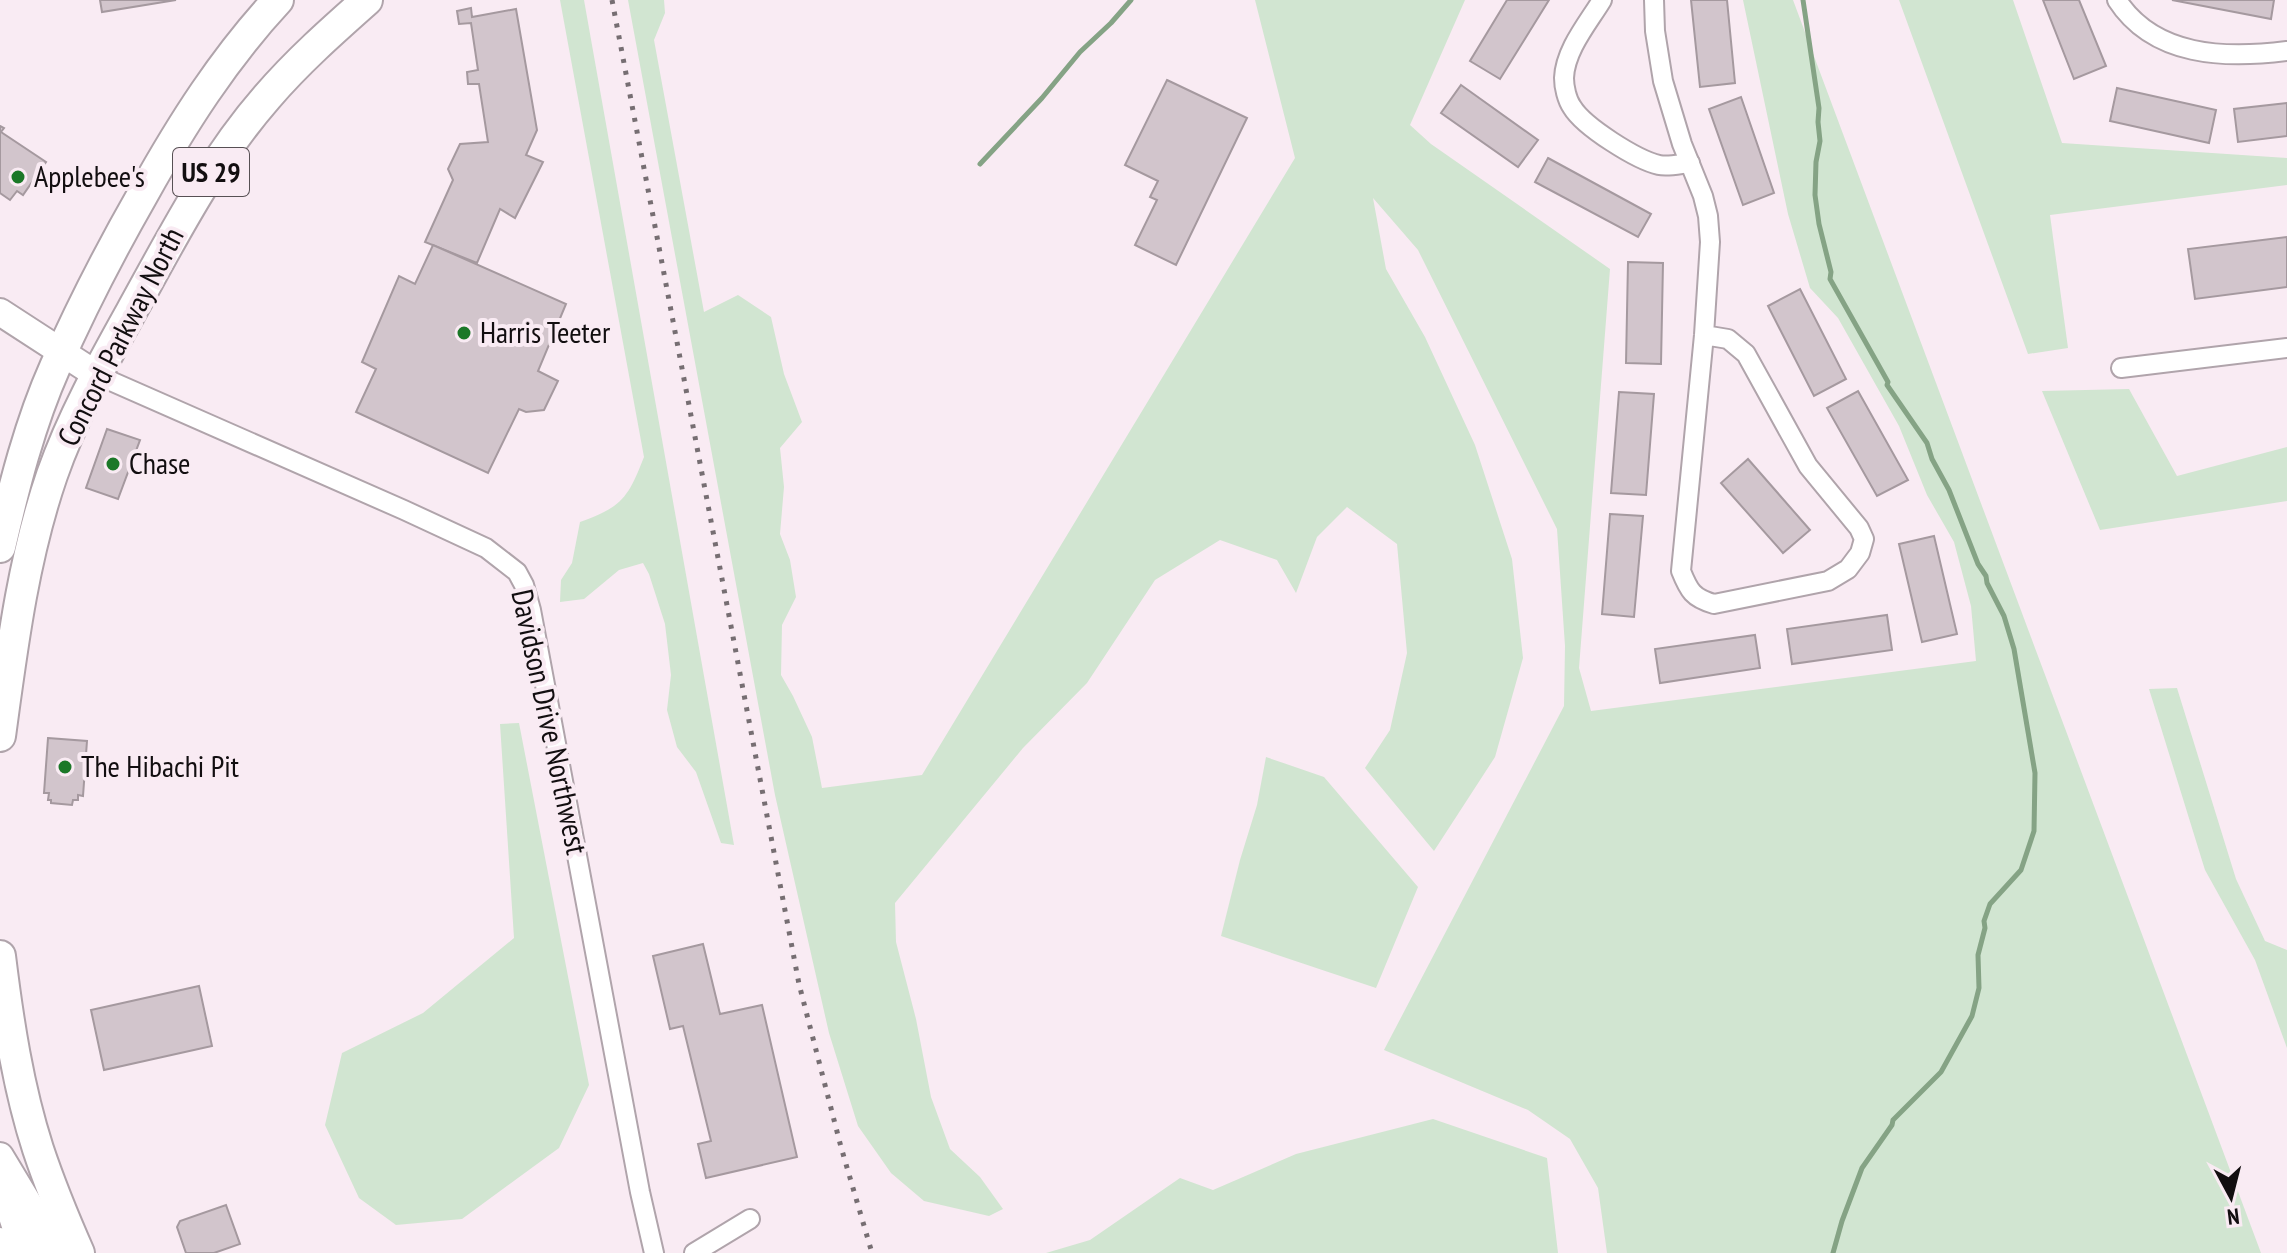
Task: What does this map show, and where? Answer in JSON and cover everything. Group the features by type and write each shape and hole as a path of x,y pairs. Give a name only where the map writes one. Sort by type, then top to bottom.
{"highway":[{"name":"Concord Parkway North","path":"1,543 33,425 62,353 106,260 167,151 219,71 278,0"},
{"name":"Concord Parkway North","path":"0,736 14,634 51,476 97,375 186,212 234,140 266,98 310,50 367,0"},
{"path":"1,543 32,547"},
{"path":"0,956 8,1019 22,1088 38,1147 79,1253"},
{"path":"0,1173 26,1253"}],"main road":[{"name":"Davidson Drive Northwest","path":"0,312 97,375"},
{"path":"0,1156 54,1253"},
{"path":"0,1241 7,1253"}],"street":[{"path":"1602,0 1569,59 1564,77 1572,108 1587,123 1635,157 1662,166 1690,163"},
{"path":"1654,0 1655,31 1663,81 1682,144 1703,196 1710,242 1681,571 1687,588 1700,600 1714,604 1828,581 1848,569 1860,553 1864,539 1859,528 1808,466 1746,354 1728,339 1704,335"},
{"path":"2117,0 2126,14 2146,31 2179,48 2206,53 2287,51"},
{"path":"2121,368 2287,348"},
{"name":"Davidson Drive Northwest","path":"97,375 459,535 486,548 517,572 531,610 654,1253"},
{"path":"694,1253 750,1219"}],"green space":[{"path":"560,0 584,0 734,845 721,843 696,772 677,747 667,710 671,675 665,624 643,563 619,570 584,599 560,602 561,580 572,563 580,522 622,499 644,457"},
{"path":"628,0 664,0 665,13 654,40 704,312 738,295 771,317 784,374 802,422 780,448 784,487 780,534 790,560 796,597 782,625 781,675 812,737 822,788 922,775 1295,158 1255,0 1465,0 1410,125 1431,144 1610,269 1579,668 1591,711 1976,661 1971,606 1954,542 1927,495 1899,426 1838,318 1810,288 1788,214 1743,0 1793,0 2261,1253 1607,1253 1598,1188 1570,1139 1528,1110 1384,1050 1564,706 1565,646 1557,529 1418,250 1373,198 1386,269 1425,337 1475,445 1512,559 1523,658 1495,757 1434,851 1365,768 1390,730 1407,653 1397,544 1347,507 1317,537 1296,593 1277,560 1220,540 1155,580 1087,683 1023,748 895,903 896,942 916,1019 931,1097 950,1149 980,1177 1003,1209 989,1216 924,1201 891,1173 858,1126 829,1033 775,795"},
{"path":"1899,0 2013,0 2062,143 2287,158 2287,185 2050,215 2068,348 2028,354"},
{"path":"2129,389 2177,476 2287,447 2287,501 2100,530 2042,391"},
{"path":"2177,688 2236,879 2265,941 2287,950 2287,1048 2255,960 2205,870 2149,689"},
{"path":"519,723 589,1085 559,1148 462,1219 396,1225 359,1198 325,1125 342,1053 423,1013 514,938 500,724"},
{"path":"1266,757 1324,777 1418,887 1376,988 1221,936 1257,805"},
{"path":"1433,1119 1547,1158 1558,1253 1046,1253 1090,1240 1180,1178 1213,1190 1296,1154"}],"building":[{"path":"100,0 176,0 102,12"},
{"path":"1507,0 1549,0 1500,79 1470,61"},
{"path":"1691,0 1727,0 1735,83 1700,87"},
{"path":"2043,0 2079,0 2106,66 2074,79"},
{"path":"2172,0 2274,0 2271,19"},
{"path":"471,8 472,17 516,9 537,130 526,155 543,162 515,218 500,209 477,263 425,242 453,180 448,169 460,144 488,142 479,84 468,84 467,72 478,70 471,23 459,24 457,11"},
{"path":"1167,80 1247,118 1176,265 1135,245 1157,200 1150,197 1158,181 1125,165"},
{"path":"1461,85 1538,140 1518,167 1441,113"},
{"path":"2117,88 2216,110 2209,143 2110,121"},
{"path":"1741,97 1774,193 1743,205 1709,109"},
{"path":"2287,103 2287,136 2238,142 2234,109"},
{"name":"Applebee's","path":"0,126 4,128 1,132 46,162 23,195 17,191 10,200 0,193"},
{"path":"1548,158 1651,214 1638,237 1535,182"},
{"path":"2287,237 2287,287 2195,299 2188,249"},
{"name":"Harris Teeter","path":"433,245 566,304 538,371 558,381 544,410 526,412 519,409 488,473 356,412 376,369 362,362 399,276 415,284"},
{"path":"1628,262 1663,263 1661,364 1626,363"},
{"path":"1800,289 1846,379 1814,396 1768,306"},
{"path":"1858,391 1908,480 1877,496 1827,408"},
{"path":"1619,392 1654,394 1646,495 1611,493"},
{"name":"Chase","path":"107,429 140,440 118,499 86,488"},
{"path":"1748,459 1810,530 1783,553 1721,483"},
{"path":"1610,514 1643,516 1634,617 1602,614"},
{"path":"1934,536 1957,634 1922,642 1899,544"},
{"path":"1887,615 1892,650 1792,664 1787,629"},
{"path":"1755,635 1760,668 1660,683 1655,649"},
{"name":"The Hibachi Pit","path":"48,738 87,741 83,796 78,795 78,800 73,800 72,805 51,803 49,793 44,793"},
{"path":"703,944 720,1014 762,1005 797,1157 706,1178 698,1144 711,1141 683,1026 670,1029 653,956"},
{"path":"199,986 212,1046 104,1070 91,1010"},
{"path":"226,1205 240,1244 214,1253 186,1253 177,1227 180,1221"}],"waterway":[{"path":"980,164 1131,0"},
{"path":"1803,0 1819,108 1820,141 1815,195 1830,279 1887,385 1927,443 1978,564 2004,616 2014,649 2035,773 2034,831 2021,870 1990,904 1984,921 1978,955 1979,988 1972,1016 1941,1072 1893,1120 1862,1168 1833,1253"}],"railway":[{"path":"612,0 799,984 872,1253"}],"place":[{"name":"Applebee's","path":"18,177"},
{"name":"Harris Teeter","path":"464,333"},
{"name":"Chase","path":"113,464"},
{"name":"The Hibachi Pit","path":"65,767"}]}
